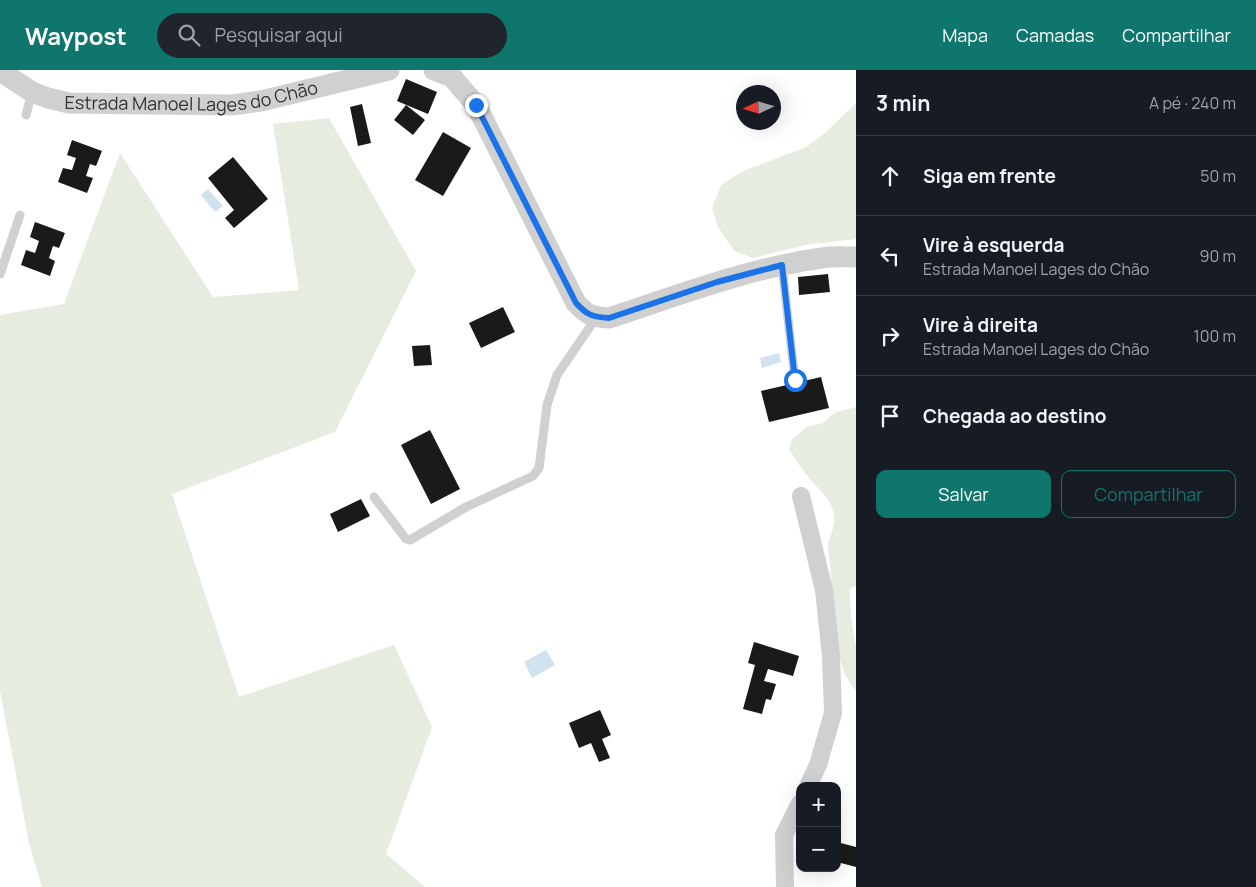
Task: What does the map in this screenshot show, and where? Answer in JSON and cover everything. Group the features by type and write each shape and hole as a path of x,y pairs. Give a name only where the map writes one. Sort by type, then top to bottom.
{"street":[{"name":"Estrada Manoel Lages do Chão","path":"0,71 32,92 69,103 232,105 261,101 389,70"},
{"path":"434,70 452,77 476,105 576,303 585,313 596,317 609,318 717,282 782,265 823,258 856,257"},
{"path":"801,496 824,590 831,656 833,713 818,765 810,782"},
{"path":"785,887 784,835 796,811"}],"lane":[{"path":"26,114 32,92"},
{"path":"0,274 20,215"},
{"path":"782,265 795,380"},
{"path":"374,498 406,539 410,540 466,507 532,476 539,468 547,405 557,375 596,317"}],"shaded area":[{"path":"856,103 856,239 805,245 753,258 734,251 718,227 712,208 721,185 741,172 806,147 825,133"},
{"path":"329,118 416,271 335,432 172,494 239,697 394,645 432,727 386,854 425,887 42,887 29,843 0,691 0,315 64,304 120,153 213,297 299,290 273,124"},
{"path":"856,407 856,586 850,588 851,617 856,648 856,692 845,675 839,656 828,546 834,524 833,510 828,500 806,475 789,449 792,439 807,427 823,423 836,412"}],"water":[{"path":"208,189 223,206 215,212 201,195"},
{"path":"779,353 781,362 762,368 760,358"},
{"path":"546,650 555,665 532,678 524,662"}],"building":[{"path":"406,79 437,92 428,114 397,101"},
{"path":"362,104 371,143 358,146 350,107"},
{"path":"406,105 425,120 413,135 394,120"},
{"path":"443,132 471,148 443,196 415,180"},
{"path":"72,140 102,151 96,166 90,164 86,176 93,178 87,193 58,182 63,168 72,170 76,158 67,155"},
{"path":"233,157 268,199 234,228 225,218 234,210 208,178"},
{"path":"35,222 65,233 59,248 53,246 49,258 55,261 50,276 21,265 26,250 35,253 39,241 30,237"},
{"path":"828,274 830,292 799,295 798,277"},
{"path":"503,307 515,332 481,348 469,323"},
{"path":"430,345 432,365 414,366 412,346"},
{"path":"821,377 829,408 769,422 761,391"},
{"path":"430,430 460,489 431,504 401,445"},
{"path":"361,499 370,516 338,532 330,514"},
{"path":"754,642 799,656 793,676 768,669 764,681 776,684 771,700 766,699 762,714 743,709 755,665 748,663"},
{"path":"600,710 611,735 602,739 610,758 599,762 591,743 579,748 569,723"},
{"path":"841,843 856,847 856,867 841,863"}],"route":[{"path":"476,105 576,303 585,313 596,317 609,318 717,282 782,265 795,380"}]}
